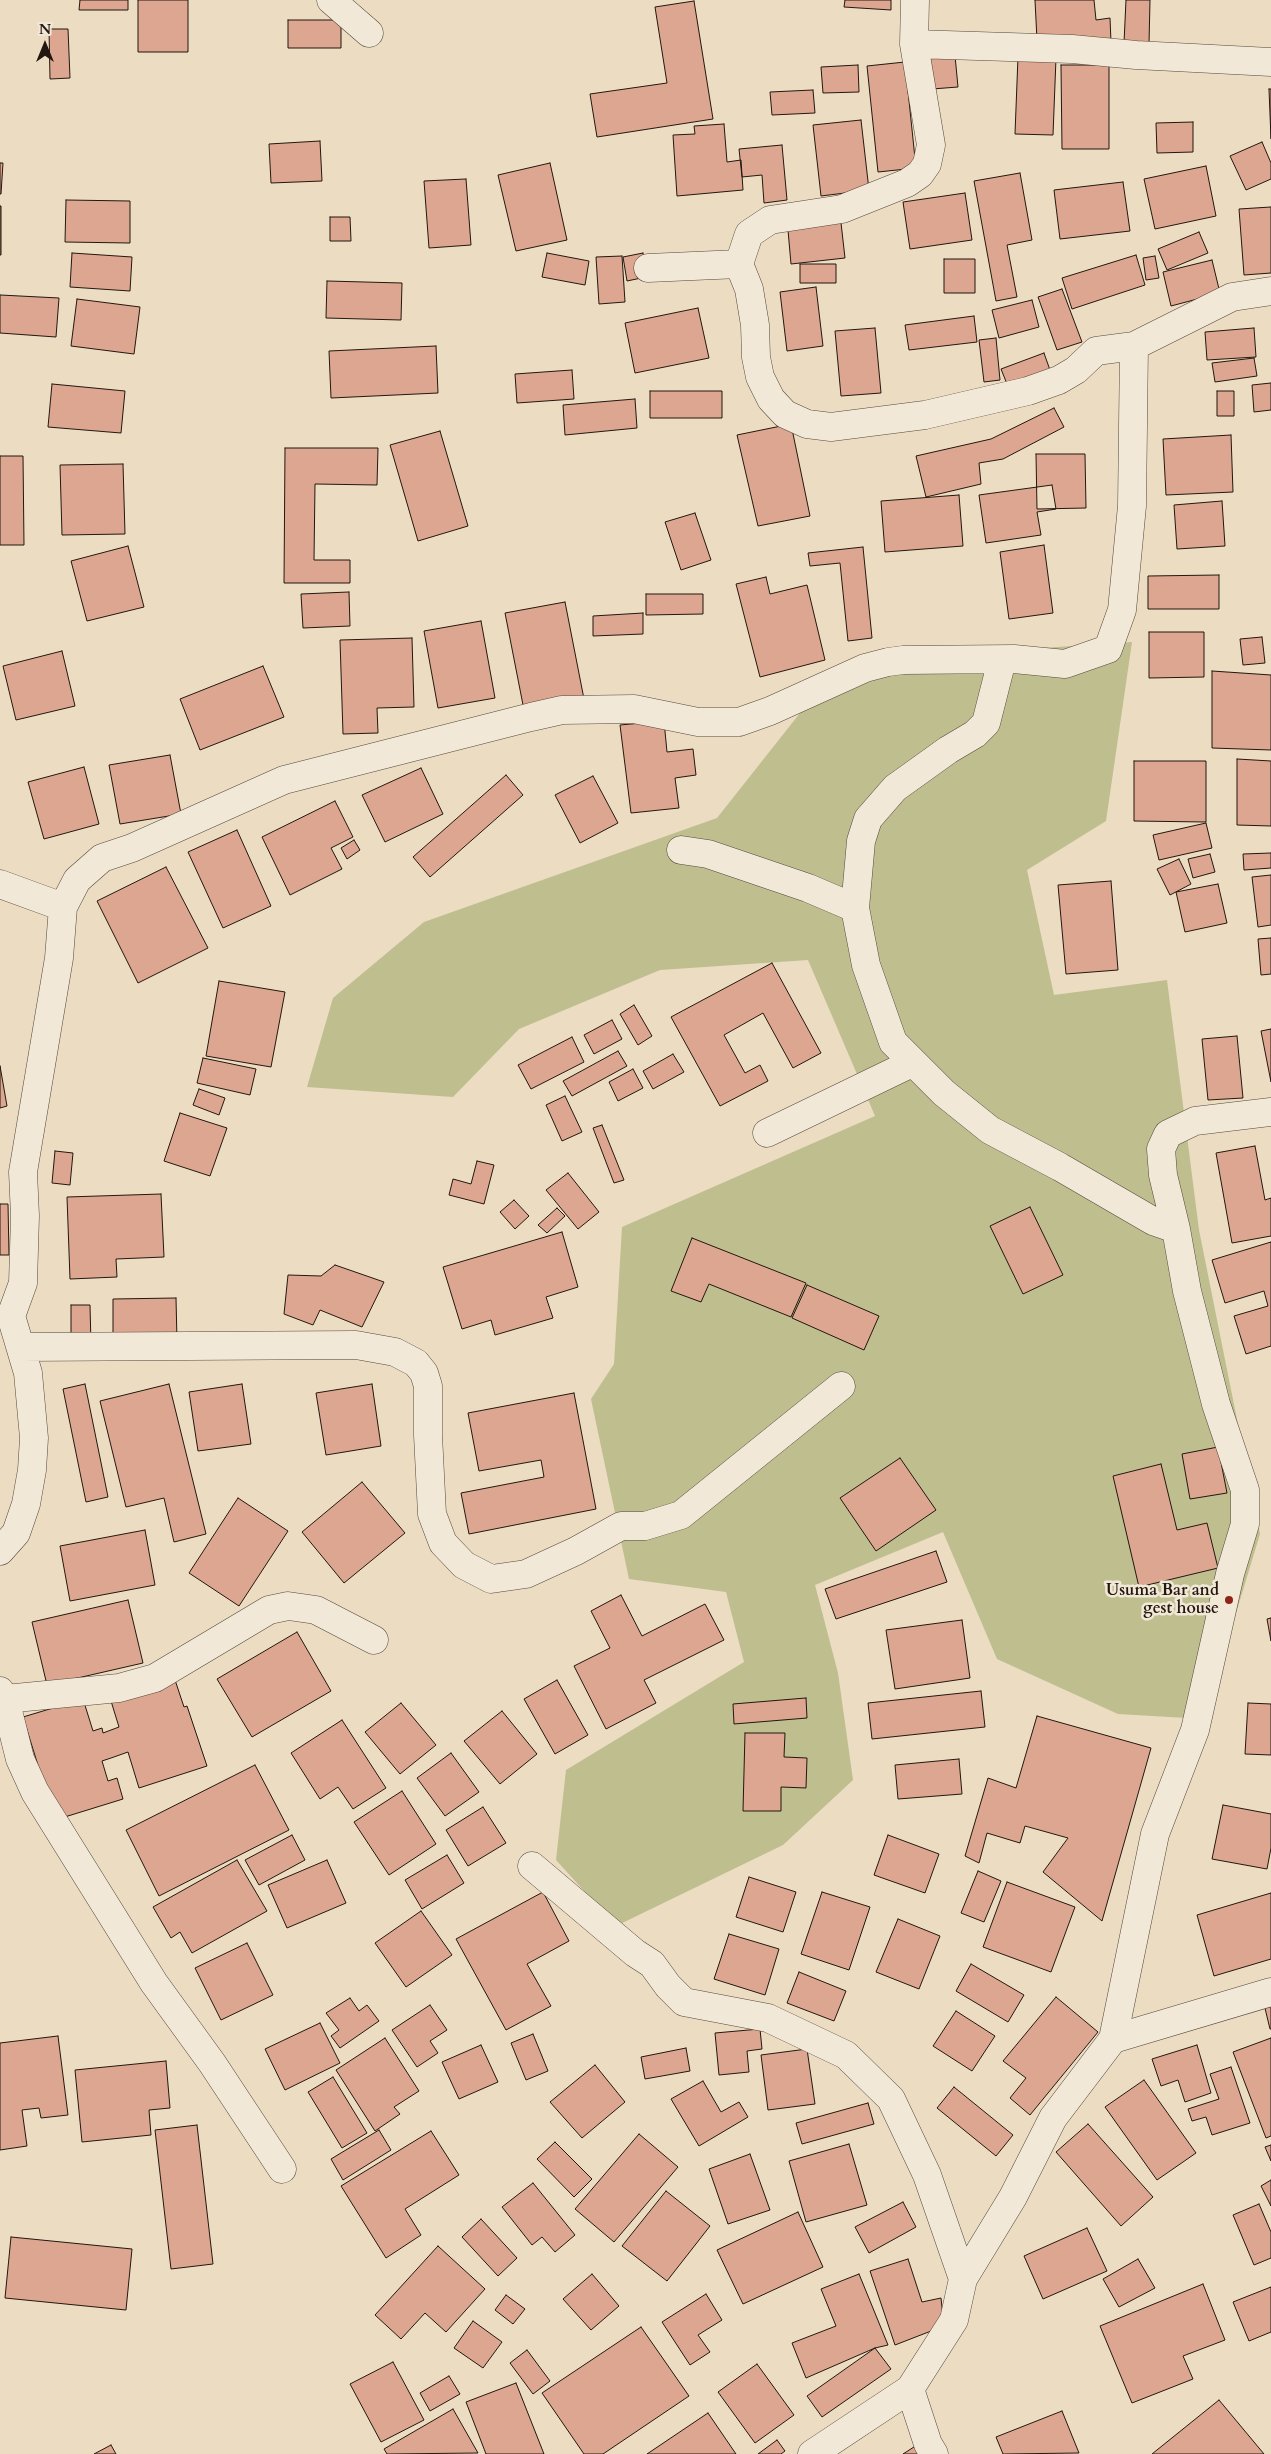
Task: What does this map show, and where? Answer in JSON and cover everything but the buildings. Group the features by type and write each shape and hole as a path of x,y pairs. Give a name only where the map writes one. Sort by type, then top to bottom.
{"street":[{"path":"331,0 368,33"},
{"path":"915,0 914,44 931,145 926,164 920,174 907,183 842,208 770,220 749,234 739,264 749,289 756,325 756,357 760,377 771,399 785,414 807,424 831,427 906,418 990,400 1059,380 1076,370 1096,351 1134,346 1232,297 1271,291"},
{"path":"914,44 1072,49 1136,55 1271,62"},
{"path":"648,268 739,264"},
{"path":"0,1551 16,1533 26,1504 32,1470 34,1438 28,1373 12,1316 23,1283 25,1216 12,1177 59,958 63,908 77,880 102,858 132,848 284,780 455,735 562,710 634,709 698,722 738,722 770,711 866,668 888,662 904,660 1035,660 1065,664 1108,649 1122,610 1131,516 1134,346"},
{"path":"1002,660 986,723 975,734 948,750 895,788 868,819 861,841 855,908 866,965 893,1042 944,1093 990,1130 1153,1220 1176,1229"},
{"path":"681,850 708,854 808,888 855,908"},
{"path":"0,884 63,908"},
{"path":"767,1133 912,1063"},
{"path":"812,2454 910,2390 954,2320 963,2279 1013,2197 1054,2118 1112,2039 1155,1834 1195,1730 1230,1574 1245,1524 1245,1490 1213,1394 1186,1291 1176,1229 1163,1175 1161,1149 1168,1134 1195,1121 1271,1112"},
{"path":"21,1347 356,1345 395,1352 416,1363 424,1373 428,1386 428,1435 432,1514 443,1542 464,1565 491,1579 526,1574 576,1551 621,1526 646,1526 681,1515 841,1386"},
{"path":"282,2169 212,2063 154,1983 44,1807 20,1758 3,1695 119,1688 155,1678 269,1610 288,1606 316,1610 374,1640"},
{"path":"532,1866 635,1953 652,1964 668,1986 684,2002 768,2018 846,2055 891,2099 927,2175 963,2279"},
{"path":"1112,2039 1271,1992"},
{"path":"910,2390 928,2444 934,2454"}],"green space":[{"path":"1132,642 1106,821 1027,870 1054,995 1167,980 1199,1230 1260,1534 1204,1719 1118,1714 997,1659 943,1532 815,1585 838,1673 853,1780 783,1845 616,1926 556,1860 566,1770 744,1662 726,1592 629,1579 591,1399 614,1364 622,1227 875,1116 808,960 660,970 519,1029 453,1097 307,1087 333,998 424,922 717,818 804,708 937,655"}],"place":[{"name":"Usuma Bar and gest house","path":"1229,1600"}]}
